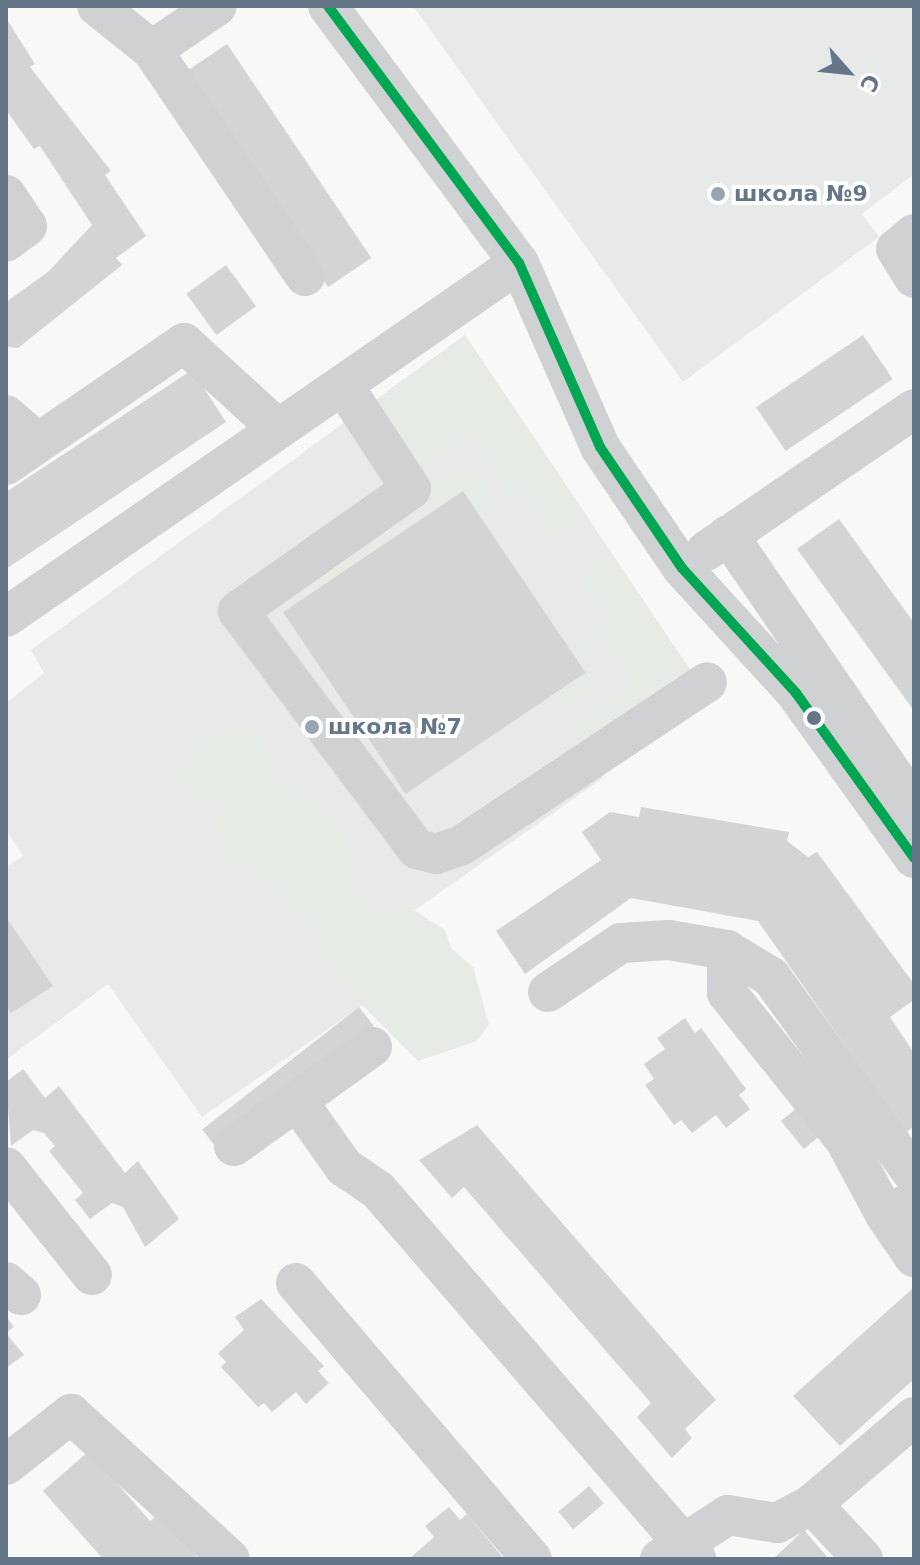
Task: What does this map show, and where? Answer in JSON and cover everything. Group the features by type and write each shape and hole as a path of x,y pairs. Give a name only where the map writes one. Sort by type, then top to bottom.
{"street":[{"path":"97,6 152,50 305,276"},
{"path":"152,50 217,6"},
{"path":"328,6 519,263 600,447 682,568 796,693 914,858"},
{"path":"6,195 27,226 6,242"},
{"path":"914,234 896,249 914,278"},
{"path":"6,617 519,263"},
{"path":"6,415 21,454 184,343 277,428"},
{"path":"343,385 411,489 238,611 417,849 436,854 462,845 707,682"},
{"path":"682,568 914,409"},
{"path":"728,535 914,806"},
{"path":"548,992 621,943 669,940 727,950 771,977 914,1175"},
{"path":"727,950 727,993 900,1208 914,1257"},
{"path":"234,1146 372,1047"},
{"path":"298,1102 344,1167 378,1190 680,1552 728,1515 777,1523 812,1504 914,1417"},
{"path":"6,1167 92,1275"},
{"path":"296,1283 532,1559"},
{"path":"6,1465 71,1414 230,1559"},
{"path":"812,1504 863,1559"}],"shaded area":[{"name":"школа №9","path":"413,6 914,6 914,174 862,214 879,237 683,382"},
{"name":"школа №7","path":"465,335 693,674 585,751 603,778 392,926 417,967 202,1117 108,984 6,1060 6,867 23,856 6,830 6,703 44,673 31,650"},
{"path":"465,335 587,516 562,534 547,532 521,490 510,497 468,437 414,477 368,406"},
{"path":"462,465 472,467 499,504 480,516 463,491 436,509 421,491"},
{"path":"398,517 406,529 297,602 289,590"},
{"path":"610,551 693,674 584,751 568,728 631,684 594,630 607,622 580,576"},
{"path":"584,638 603,678 561,709 551,695 568,648"},
{"path":"255,725 275,768 339,823 356,858 349,887 369,900 397,899 445,930 451,948 473,967 489,1024 477,1041 418,1061 339,982 319,954 322,931 298,919 266,880 239,874 226,860 226,839 209,822 224,803 187,798 172,769 200,736"}],"building":[{"path":"6,18 35,64 30,67 111,171 105,175 146,236 116,258 122,265 18,348 6,347 6,302 48,272 92,225 40,146 34,149 6,110"},
{"path":"227,44 371,258 328,287 184,73"},
{"path":"226,265 256,306 216,335 186,294"},
{"path":"863,335 893,379 786,451 756,407"},
{"path":"192,370 226,422 6,569 6,492"},
{"name":"школа №7","path":"463,491 585,673 406,794 283,612"},
{"path":"839,519 914,623 914,711 797,549"},
{"path":"641,807 789,832 787,841 808,857 817,852 914,984 914,1000 890,1017 914,1053 914,1126 906,1133 758,921 631,898 525,974 496,931 601,860 582,832 610,812 639,817"},
{"path":"6,917 53,986 11,1013 6,1006"},
{"path":"359,1007 374,1026 217,1148 202,1130"},
{"path":"685,1018 695,1033 701,1028 746,1089 739,1095 750,1109 726,1128 716,1115 692,1133 681,1120 674,1125 645,1085 654,1079 644,1064 665,1049 657,1038"},
{"path":"23,1069 45,1098 59,1086 125,1173 138,1161 179,1219 145,1247 123,1207 112,1203 90,1219 75,1200 83,1193 49,1151 55,1146 44,1133 33,1130 11,1146 6,1082"},
{"path":"802,1104 825,1132 804,1149 781,1121"},
{"path":"477,1125 716,1400 685,1429 692,1438 672,1458 637,1417 651,1403 464,1187 452,1198 419,1160"},
{"path":"912,1289 914,1379 840,1446 793,1396"},
{"path":"261,1299 324,1366 318,1371 329,1383 306,1404 296,1392 272,1412 264,1403 258,1407 221,1367 226,1362 218,1353 244,1330 235,1317"},
{"path":"6,1316 14,1327 6,1333"},
{"path":"6,1333 24,1355 6,1368"},
{"path":"89,1451 150,1521 159,1514 199,1559 103,1559 43,1491"},
{"path":"589,1486 604,1504 573,1529 558,1512"},
{"path":"449,1507 460,1520 467,1514 504,1559 409,1559 434,1537 425,1526"},
{"path":"804,1530 829,1559 773,1559"}],"transit line":[{"path":"328,6 519,263 600,447 682,568 796,693 914,858"}],"place":[{"name":"школа №9","path":"718,194"},
{"name":"школа №7","path":"312,727"}]}
